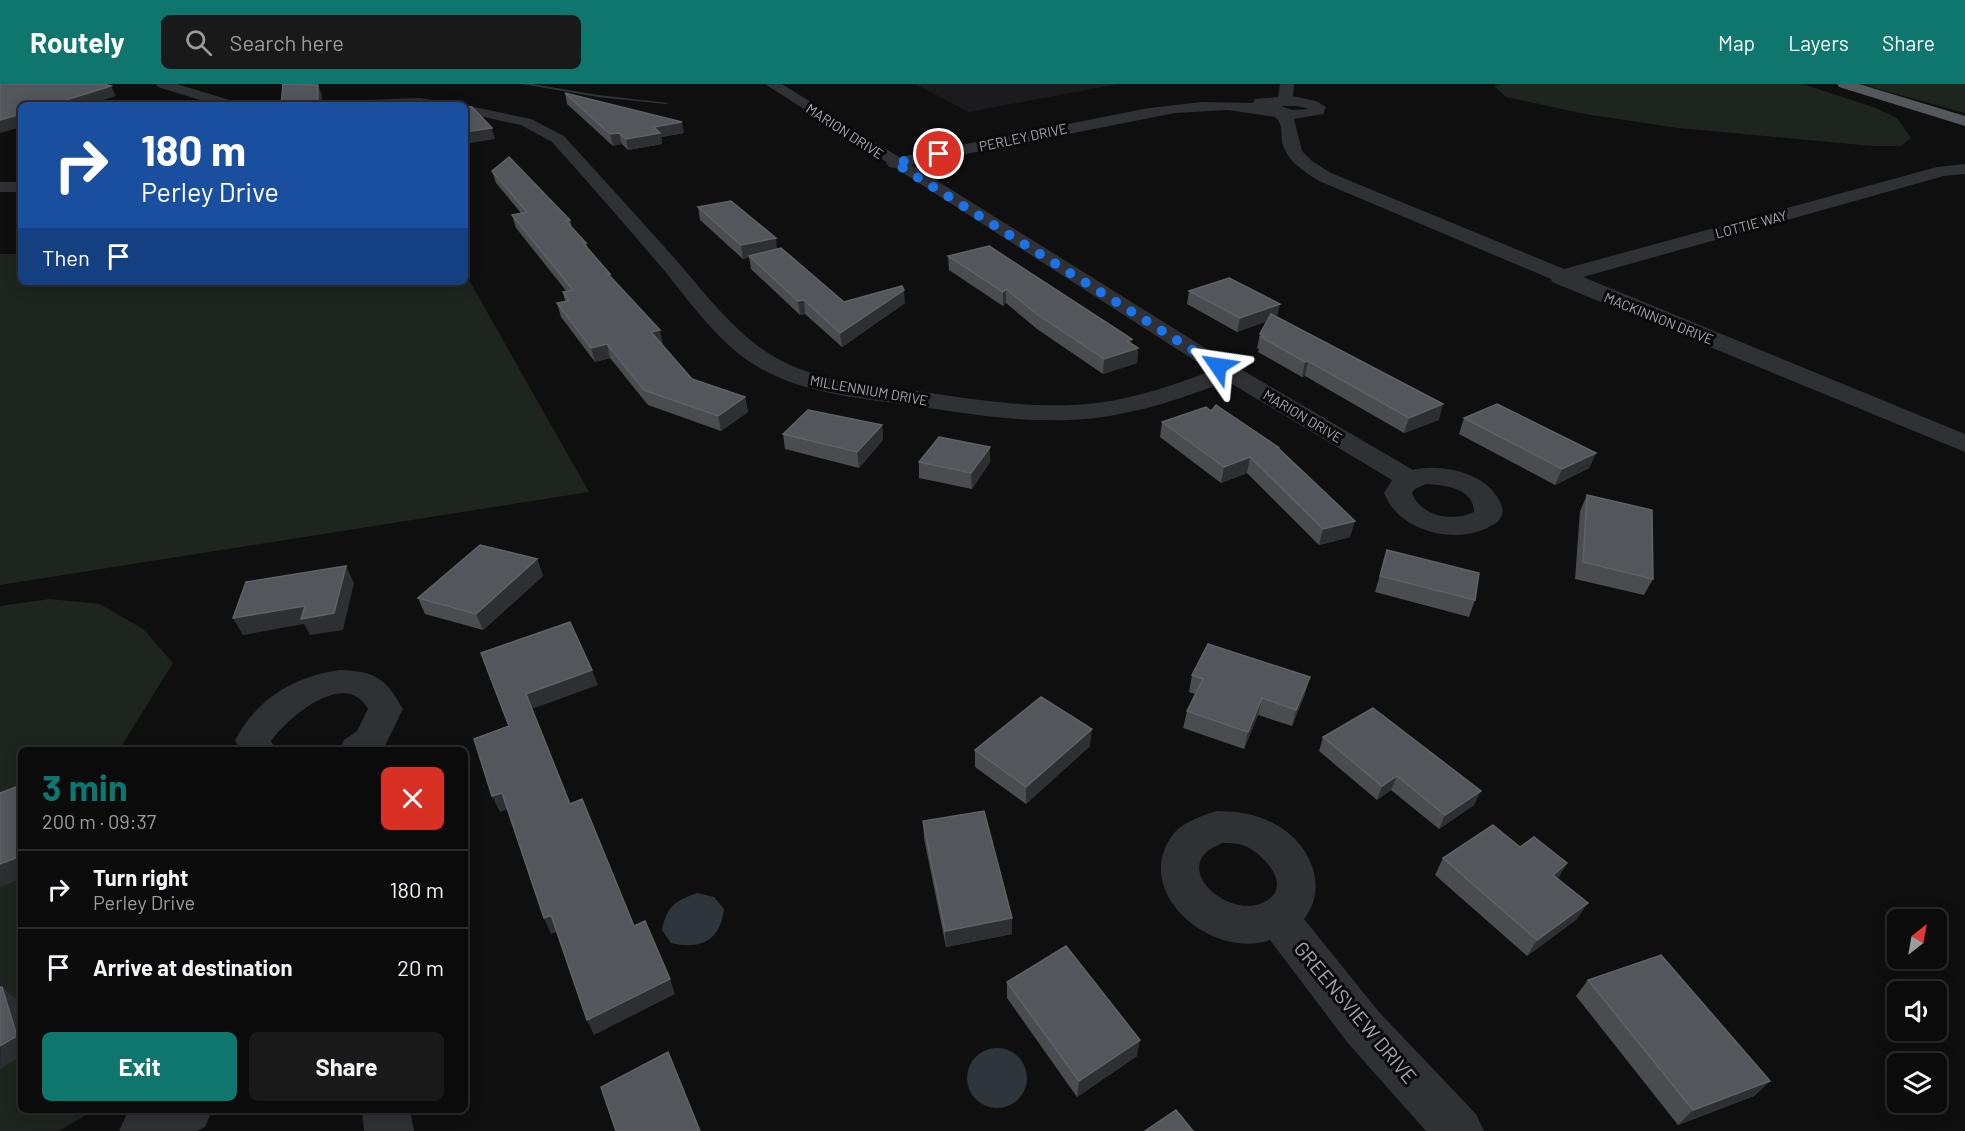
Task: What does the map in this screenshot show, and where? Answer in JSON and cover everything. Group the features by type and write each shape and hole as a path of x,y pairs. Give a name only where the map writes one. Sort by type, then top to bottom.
{"highway":[{"path":"1844,84 1965,122"},
{"path":"1867,84 1965,108"}],"street":[{"path":"163,84 221,102"},
{"name":"MARION DRIVE","path":"772,84 1228,372 1408,479"},
{"path":"1280,107 1286,95 1287,84"},
{"name":"MACKINNON DRIVE","path":"1305,87 1313,122 1311,151 1316,160 1354,189"},
{"name":"PERLEY DRIVE","path":"895,163 1116,118 1204,106 1280,107 1313,122"},
{"name":"MACKINNON DRIVE","path":"1280,107 1289,124 1289,139 1293,150 1306,166 1324,177 1965,444"},
{"name":"MILLENNIUM DRIVE","path":"468,110 524,123 552,134 722,324 757,355 792,375 822,383 905,397 1012,411 1054,413 1098,410 1171,395 1228,372"},
{"name":"LOTTIE WAY","path":"1943,171 1954,160 1965,155"},
{"name":"LOTTIE WAY","path":"1560,277 1943,171 1965,169"},
{"path":"0,187 18,187"},
{"path":"257,747 254,740 265,722 285,703 328,684 356,681 375,691 386,709 370,740 361,747"},
{"name":"GREENSVIEW DRIVE","path":"1278,918 1363,1027 1460,1131"},
{"path":"144,1131 182,1113"},
{"path":"386,1113 389,1131"}],"shaded area":[{"path":"915,84 1118,84 969,112"},
{"path":"1502,84 1803,84 1876,108 1897,118 1911,138 1901,146 1873,146 1678,128 1585,114 1506,97 1494,86"},
{"path":"1860,84 1965,84 1965,113"},
{"path":"0,254 18,254 18,285 468,285 468,278 589,492 0,585"},
{"path":"50,599 100,604 143,629 173,663 121,747 18,747 18,1113 89,1113 59,1131 0,1131 0,606"},
{"path":"697,893 714,897 724,909 718,929 707,941 700,944 671,943 662,930 666,915 678,902"},
{"path":"997,1048 1014,1053 1022,1061 1027,1078 1022,1095 1014,1103 997,1108 980,1103 972,1095 967,1078 972,1061 980,1053"}],"building":[{"path":"0,84 104,84 111,86 60,102 18,102 18,115 0,120"},
{"path":"283,84 318,85 318,102 281,102"},
{"path":"565,93 682,122 654,127 660,133 626,139 619,133 610,134"},
{"path":"468,106 472,107 492,128 468,132"},
{"path":"509,157 570,220 566,221 586,243 583,243 610,274 608,274 660,330 651,332 692,379 745,397 718,416 644,390 607,344 591,348 557,303 569,301 563,292 573,290 512,215 527,212 492,171"},
{"path":"731,201 776,238 741,245 698,207"},
{"path":"989,246 1132,339 1127,341 1138,348 1104,359 1038,315 1006,289 1003,292 948,256"},
{"path":"781,248 844,302 902,286 904,290 840,333 804,300 798,301 749,256"},
{"path":"1229,278 1280,304 1240,318 1189,291"},
{"path":"1271,314 1443,404 1409,418 1261,337 1264,336 1260,334"},
{"path":"1497,404 1596,453 1562,469 1464,418"},
{"path":"1216,405 1278,447 1355,521 1323,529 1250,457 1224,467 1162,422 1206,407 1211,411"},
{"path":"808,410 882,425 857,452 783,434"},
{"path":"939,437 990,447 971,473 919,462"},
{"path":"1587,495 1652,510 1653,579 1583,562"},
{"path":"480,545 537,559 476,614 418,598"},
{"path":"1387,550 1479,573 1475,600 1380,576"},
{"path":"346,566 334,613 301,619 305,606 233,618 246,582"},
{"path":"570,622 592,670 526,694 570,804 582,799 634,926 645,921 670,979 587,1020 551,915 544,918 502,793 492,796 474,739 509,726 481,653"},
{"path":"1208,644 1310,677 1296,710 1262,698 1248,732 1187,711 1203,679 1192,675"},
{"path":"1041,697 1092,729 1026,787 975,750"},
{"path":"1373,708 1481,791 1445,815 1397,776 1382,786 1323,737"},
{"path":"18,786 18,857 0,864 0,793"},
{"path":"984,811 1012,918 945,931 923,821"},
{"path":"1493,825 1520,847 1534,837 1567,863 1553,875 1588,903 1537,940 1443,858"},
{"path":"1066,946 1140,1040 1079,1081 1007,982"},
{"path":"1661,955 1770,1081 1693,1110 1588,980"},
{"path":"0,987 2,987 17,1036 0,1046"},
{"path":"668,1052 700,1131 616,1131 601,1087"},
{"path":"1176,1110 1193,1131 1145,1131"}],"waterway":[{"path":"524,84 598,96 666,103"}],"route":[{"path":"939,154 895,163 1218,366"}]}
